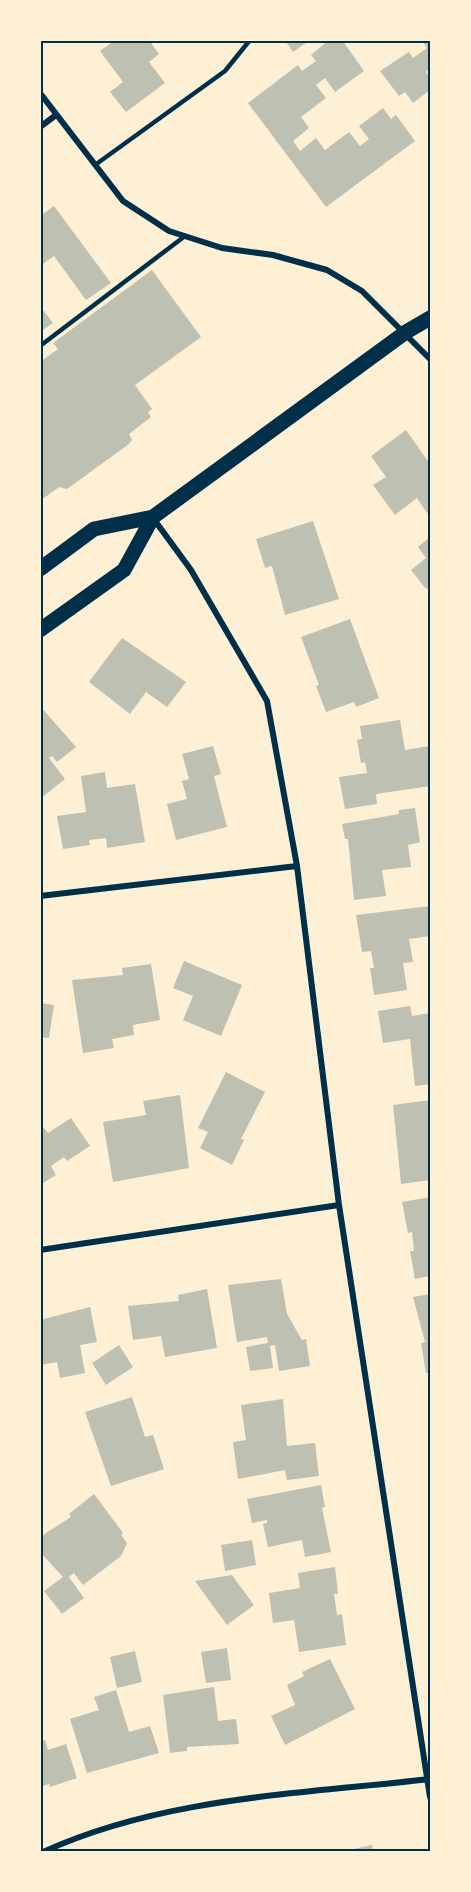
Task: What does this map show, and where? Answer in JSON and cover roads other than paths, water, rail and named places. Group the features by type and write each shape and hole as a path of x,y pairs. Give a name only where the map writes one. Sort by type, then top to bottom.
{"main road":[{"path":"40,569 94,529 153,517 406,332 430,318"},
{"path":"40,630 124,570 153,517"}],"street":[{"path":"40,93 123,201 169,231 222,248 273,255 327,270 362,291 406,332 430,359"},
{"path":"40,127 56,115"},
{"path":"153,517 191,570 267,701 297,866 339,1205 430,1797"},
{"path":"40,896 297,866"},
{"path":"40,1250 339,1205"},
{"path":"43,1851 78,1836 183,1808 429,1779"}],"lane":[{"path":"95,165 225,71 250,40"},
{"path":"40,346 185,236"}]}
